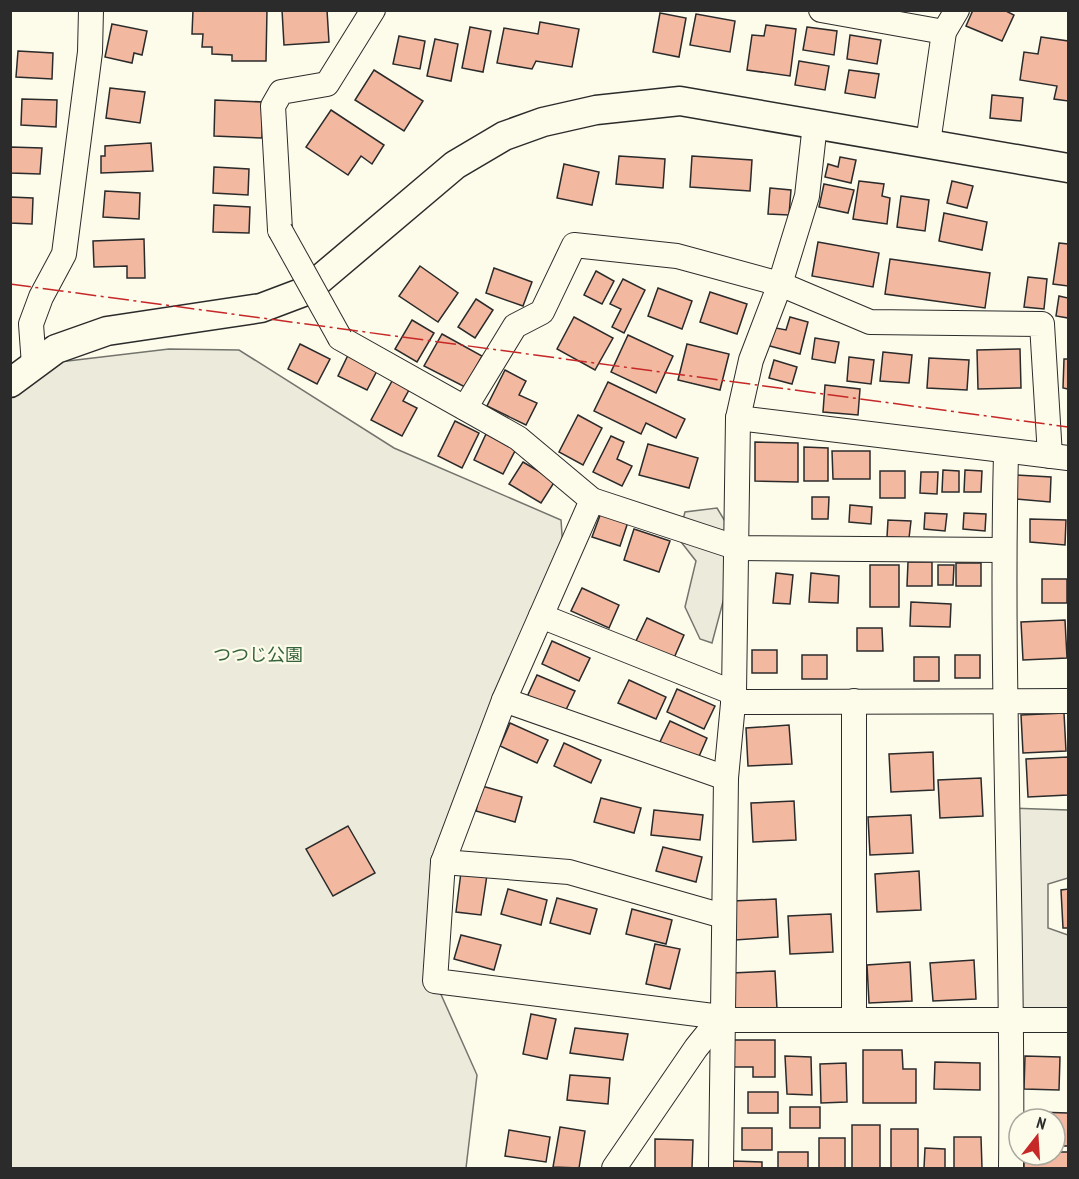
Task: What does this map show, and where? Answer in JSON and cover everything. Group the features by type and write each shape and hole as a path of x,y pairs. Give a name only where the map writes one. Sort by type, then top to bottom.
{"street":[{"path":"34,365 31,324 64,254 90,52 91,10"},
{"path":"373,10 327,84 281,92 273,106 280,231 340,338 518,438 592,500 738,548 1004,550"},
{"path":"821,10 944,32"},
{"path":"928,143 944,32 957,10"},
{"path":"10,383 56,349 106,331 261,308 306,291 455,165 504,135 543,122 596,110 680,101 1068,168"},
{"path":"721,1168 721,1017 726,778 734,698 738,548 738,418 751,360 780,284 807,196 814,124"},
{"path":"465,408 515,326 542,312 574,245 677,256 780,284 870,322 1042,324 1059,457 1006,453 738,418"},
{"path":"1006,453 1004,700 1013,1019 1011,1168"},
{"path":"592,500 504,700 443,862 435,981 721,1017 724,1020 1068,1020"},
{"path":"541,616 734,698 854,701 1068,701"},
{"path":"504,700 726,778"},
{"path":"854,701 854,1020"},
{"path":"443,862 569,872 723,916"},
{"path":"614,1168 696,1048 721,1017"}],"green space":[{"name":"つつじ公園","path":"169,349 239,350 394,448 561,520 564,564 443,862 435,981 477,1075 466,1168 11,1168 11,383 34,365"},
{"path":"717,508 731,531 728,583 712,643 700,639 685,607 696,561 678,538 685,512"},
{"path":"1007,808 1068,810 1068,878 1048,884 1048,928 1068,935 1068,1011 1012,1013"}],"building":[{"path":"193,10 267,10 266,61 232,61 232,55 212,54 212,47 202,47 203,34 192,34"},
{"path":"282,10 327,10 329,42 284,45"},
{"path":"973,10 1004,10 1014,15 1002,41 966,26"},
{"path":"660,13 686,18 679,57 653,52"},
{"path":"696,14 735,21 730,52 690,45"},
{"path":"540,22 579,29 572,67 536,61 532,69 497,63 504,28 538,34"},
{"path":"112,24 147,31 142,55 134,53 132,63 105,57"},
{"path":"766,25 796,29 790,76 747,70 752,35 764,36"},
{"path":"470,27 491,31 483,72 462,68"},
{"path":"807,27 837,31 834,55 803,50"},
{"path":"850,35 881,40 877,64 847,59"},
{"path":"399,36 425,41 420,69 393,64"},
{"path":"1041,37 1068,41 1068,101 1054,99 1057,86 1020,80 1024,52 1038,54"},
{"path":"435,39 458,44 451,81 427,76"},
{"path":"18,51 53,53 52,79 16,77"},
{"path":"799,61 829,66 825,90 795,85"},
{"path":"374,70 423,101 404,131 355,100"},
{"path":"849,70 879,74 875,98 845,93"},
{"path":"110,88 145,92 140,123 106,118"},
{"path":"992,95 1023,98 1021,121 990,118"},
{"path":"22,99 57,100 56,127 21,125"},
{"path":"215,100 263,102 262,138 214,136"},
{"path":"331,110 384,145 372,164 361,156 348,175 306,147"},
{"path":"151,143 153,171 101,173 101,156 105,156 105,146"},
{"path":"10,147 42,148 40,174 10,173"},
{"path":"619,156 665,159 663,188 616,184"},
{"path":"692,156 752,160 750,191 690,187"},
{"path":"840,157 856,160 851,183 825,177 828,164 838,167"},
{"path":"564,164 599,172 592,205 557,198"},
{"path":"214,167 249,169 248,195 213,193"},
{"path":"859,181 884,184 882,196 890,198 887,224 853,219"},
{"path":"952,181 973,186 967,208 947,203"},
{"path":"824,184 854,190 848,213 819,207"},
{"path":"770,188 791,190 789,215 768,214"},
{"path":"105,191 140,193 139,219 103,217"},
{"path":"901,196 929,200 925,231 897,227"},
{"path":"10,197 33,198 32,224 10,223"},
{"path":"214,205 250,207 249,233 213,232"},
{"path":"944,213 987,222 982,250 939,241"},
{"path":"144,239 145,278 127,278 127,266 94,267 93,241"},
{"path":"818,242 879,253 873,287 812,276"},
{"path":"1059,243 1068,244 1068,286 1053,284"},
{"path":"890,259 990,273 985,308 885,294"},
{"path":"420,266 458,293 438,322 399,296"},
{"path":"494,268 532,282 523,306 486,293"},
{"path":"596,271 614,281 602,304 584,295"},
{"path":"1028,277 1047,279 1044,309 1024,307"},
{"path":"623,279 645,290 624,333 612,327 621,309 610,304"},
{"path":"658,288 692,301 682,329 648,316"},
{"path":"710,292 747,304 737,334 700,322"},
{"path":"1059,296 1068,298 1068,318 1056,316"},
{"path":"476,299 493,310 475,338 458,327"},
{"path":"574,317 613,338 595,370 557,349"},
{"path":"790,317 808,322 800,354 766,345 771,327 786,330"},
{"path":"412,320 434,333 417,362 395,349"},
{"path":"442,334 482,356 465,387 424,366"},
{"path":"628,335 673,356 656,393 611,372"},
{"path":"815,338 839,342 835,363 812,359"},
{"path":"300,344 330,359 317,384 288,369"},
{"path":"687,344 729,354 720,390 678,380"},
{"path":"1020,349 1021,388 978,389 977,350"},
{"path":"350,351 380,365 367,390 338,376"},
{"path":"883,352 912,355 909,383 880,381"},
{"path":"849,357 874,360 871,384 847,381"},
{"path":"929,358 969,360 967,390 927,388"},
{"path":"1064,359 1068,359 1068,389 1063,388"},
{"path":"774,360 797,367 792,384 769,378"},
{"path":"395,369 415,379 403,401 417,408 402,436 371,420 392,381"},
{"path":"505,370 526,381 519,395 537,403 526,425 487,406"},
{"path":"608,382 685,419 676,438 646,423 641,434 594,411"},
{"path":"825,385 860,389 858,415 823,412"},
{"path":"578,415 602,428 583,465 559,452"},
{"path":"455,421 479,433 462,468 438,456"},
{"path":"486,434 516,449 503,474 474,460"},
{"path":"611,436 624,442 617,459 632,466 622,486 593,472"},
{"path":"755,442 798,443 798,482 755,481"},
{"path":"648,444 698,458 689,488 639,475"},
{"path":"804,447 828,448 828,481 804,481"},
{"path":"832,451 870,451 870,479 833,479"},
{"path":"523,462 555,481 541,503 509,484"},
{"path":"943,470 959,471 959,492 942,492"},
{"path":"965,470 982,471 981,492 964,492"},
{"path":"880,471 905,471 905,498 880,498"},
{"path":"921,472 938,472 937,494 920,493"},
{"path":"1015,475 1051,477 1050,502 1015,499"},
{"path":"812,497 829,497 828,519 812,519"},
{"path":"850,505 872,507 871,524 849,522"},
{"path":"602,510 629,519 620,546 592,537"},
{"path":"925,513 947,514 945,531 924,529"},
{"path":"964,513 986,514 985,531 963,529"},
{"path":"1030,519 1066,520 1065,545 1030,542"},
{"path":"888,520 911,521 909,538 887,537"},
{"path":"634,529 670,541 659,572 624,560"},
{"path":"908,562 932,562 932,586 907,586"},
{"path":"956,563 981,563 981,586 956,586"},
{"path":"870,565 899,565 899,607 870,607"},
{"path":"938,565 954,565 953,585 938,585"},
{"path":"776,573 793,575 790,604 773,603"},
{"path":"811,573 839,576 838,603 809,602"},
{"path":"1042,579 1067,579 1067,603 1042,603"},
{"path":"582,588 619,605 609,628 571,611"},
{"path":"911,602 951,604 950,627 910,626"},
{"path":"647,618 684,635 674,658 636,641"},
{"path":"1065,620 1067,658 1023,660 1021,622"},
{"path":"857,628 882,628 883,651 857,651"},
{"path":"552,641 590,658 579,681 542,664"},
{"path":"752,650 777,650 777,673 752,673"},
{"path":"802,655 827,655 827,679 802,679"},
{"path":"955,655 980,655 980,678 955,678"},
{"path":"914,657 939,657 939,681 914,681"},
{"path":"537,675 575,691 564,714 527,697"},
{"path":"629,680 666,697 656,719 618,703"},
{"path":"677,689 715,706 704,729 667,712"},
{"path":"1064,713 1066,751 1023,753 1021,715"},
{"path":"670,721 707,738 697,761 659,744"},
{"path":"510,723 548,740 537,763 500,746"},
{"path":"789,725 792,764 748,766 746,728"},
{"path":"564,743 601,760 591,783 554,766"},
{"path":"933,752 934,790 891,792 889,754"},
{"path":"1068,757 1068,795 1028,797 1026,759"},
{"path":"981,778 983,816 940,818 938,780"},
{"path":"482,786 522,797 515,822 476,811"},
{"path":"601,798 641,808 634,833 594,822"},
{"path":"794,801 796,840 753,842 751,803"},
{"path":"654,810 703,815 700,840 651,835"},
{"path":"911,815 913,853 870,855 868,817"},
{"path":"348,826 375,873 333,896 306,849"},
{"path":"663,847 702,857 696,882 656,871"},
{"path":"919,871 921,910 877,912 875,874"},
{"path":"461,872 487,875 481,915 456,912"},
{"path":"508,889 547,900 541,925 501,914"},
{"path":"1068,889 1068,928 1063,928 1061,890"},
{"path":"557,898 597,909 590,934 550,923"},
{"path":"776,899 778,937 735,940 733,901"},
{"path":"632,909 672,920 666,944 626,934"},
{"path":"831,914 833,952 790,954 788,916"},
{"path":"461,935 501,945 494,970 454,959"},
{"path":"655,944 680,949 670,989 646,984"},
{"path":"974,960 976,999 933,1001 930,963"},
{"path":"910,962 912,1001 869,1003 867,965"},
{"path":"775,971 777,1009 734,1011 732,973"},
{"path":"531,1014 556,1019 547,1059 523,1054"},
{"path":"575,1028 628,1034 623,1060 570,1053"},
{"path":"732,1040 775,1040 775,1077 753,1077 753,1067 732,1067"},
{"path":"863,1050 902,1050 903,1069 916,1069 916,1103 863,1103"},
{"path":"785,1056 811,1057 812,1095 787,1094"},
{"path":"1025,1056 1060,1057 1059,1090 1024,1089"},
{"path":"935,1062 980,1063 980,1090 934,1089"},
{"path":"846,1063 847,1102 821,1103 820,1064"},
{"path":"570,1075 610,1078 608,1104 567,1100"},
{"path":"748,1092 778,1092 778,1113 748,1113"},
{"path":"790,1107 820,1107 820,1128 790,1128"},
{"path":"1067,1113 1068,1113 1067,1146"},
{"path":"852,1125 880,1125 880,1168 852,1168"},
{"path":"560,1127 585,1131 579,1168 553,1167"},
{"path":"742,1128 772,1128 772,1150 742,1150"},
{"path":"891,1129 918,1129 918,1168 891,1168"},
{"path":"509,1130 550,1137 546,1162 505,1156"},
{"path":"954,1137 981,1137 982,1168 954,1168"},
{"path":"819,1138 845,1138 845,1168 819,1168"},
{"path":"655,1139 693,1140 692,1168 655,1168"},
{"path":"925,1148 945,1149 945,1168 924,1168"},
{"path":"778,1152 808,1152 808,1168 778,1168"},
{"path":"1068,1152 1068,1168 1024,1168 1067,1167"},
{"path":"733,1161 762,1162 762,1168 732,1168"}],"power":[{"path":"10,284 1068,427"}]}
